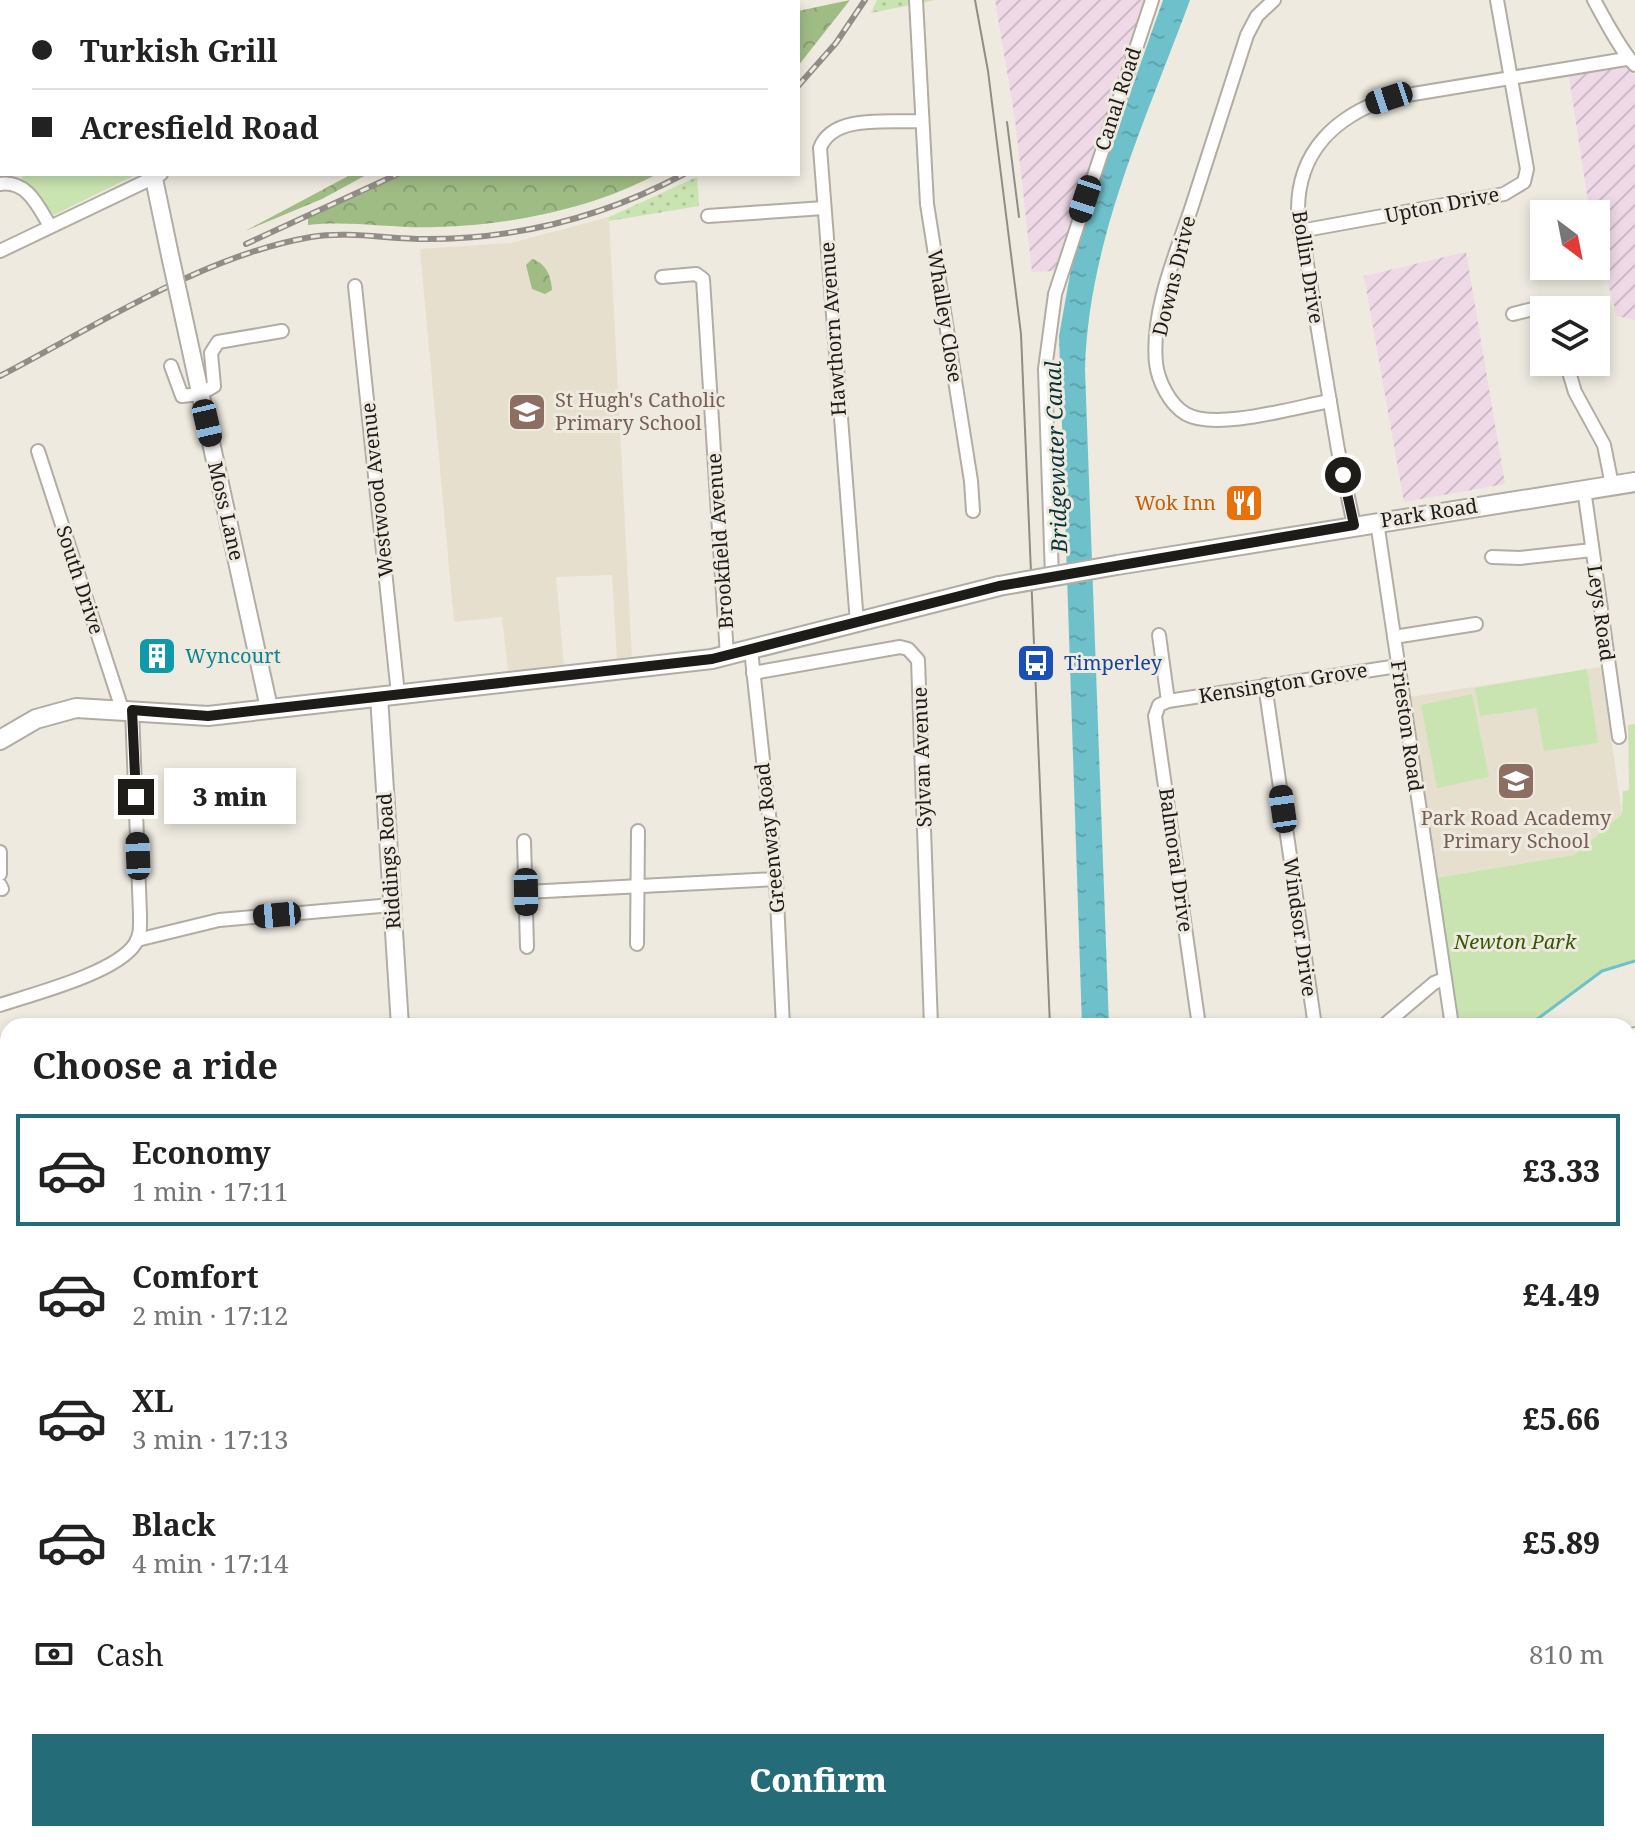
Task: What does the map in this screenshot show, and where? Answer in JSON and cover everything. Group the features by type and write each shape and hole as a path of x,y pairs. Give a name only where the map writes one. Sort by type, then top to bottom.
{"main road":[{"name":"Park Road","path":"0,740 56,711 88,708 208,716 727,656 999,586 1354,525 1635,482"}],"street":[{"name":"Whalley Close","path":"916,0 927,204 970,468 973,511"},
{"name":"Canal Road","path":"1052,577 1045,369 1055,294 1152,0"},
{"name":"Downs Drive","path":"1274,0 1257,16 1238,64 1171,269 1156,334 1156,362 1164,388 1178,408 1203,419 1229,419 1330,401"},
{"path":"1497,0 1511,78"},
{"path":"1594,0 1630,62"},
{"name":"Bollin Drive","path":"1354,525 1300,231 1300,185 1307,167 1336,123 1353,112 1389,98 1630,62"},
{"name":"Upton Drive","path":"1300,231 1504,194 1519,187 1524,182 1527,169 1511,78"},
{"name":"Hawthorn Avenue","path":"857,623 820,152 828,133 841,126 922,121"},
{"path":"0,251 154,176"},
{"name":"Moss Lane","path":"156,176 171,260 269,708"},
{"path":"0,184 22,186 50,226"},
{"path":"708,216 824,208"},
{"name":"Brookfield Avenue","path":"662,277 696,274 703,279 727,656"},
{"name":"Westwood Avenue","path":"355,286 398,694"},
{"path":"1513,314 1530,310"},
{"path":"171,366 182,396 200,394 214,386 211,353 218,342 282,331"},
{"path":"1570,376 1575,392 1604,445 1612,485"},
{"name":"South Drive","path":"38,451 127,710 140,926 137,940"},
{"name":"Leys Road","path":"1584,489 1619,737"},
{"name":"Frieston Road","path":"1377,522 1451,1018"},
{"path":"1492,557 1520,558 1592,550"},
{"path":"1394,637 1476,624"},
{"path":"1159,635 1168,701"},
{"name":"Sylvan Avenue","path":"753,673 900,647 908,649 918,660 931,1018"},
{"name":"Greenway Road","path":"751,650 776,879 783,1018"},
{"name":"Kensington Grove","path":"1168,701 1398,666"},
{"name":"Windsor Drive","path":"1265,685 1314,1018"},
{"name":"Riddings Road","path":"379,696 399,1018"},
{"name":"Balmoral Drive","path":"1168,701 1159,705 1155,716 1198,1018"},
{"path":"636,944 638,831"},
{"path":"524,840 526,947"},
{"path":"0,852 0,874"},
{"path":"526,892 776,879"},
{"path":"0,1005 100,968 125,954 137,940 219,920 392,905"},
{"path":"1393,1018 1444,979"}],"shaded area":[{"path":"995,0 1148,0 1055,271 1032,272 1015,119"},
{"path":"1628,64 1635,76 1635,320 1617,316 1607,280 1610,280 1610,200 1588,200 1568,70"},
{"name":"St Hugh's Catholic Primary School","path":"609,217 632,659 617,660 612,575 556,577 564,665 508,671 502,617 454,622 420,249 511,243"},
{"path":"1466,252 1505,484 1404,502 1364,276"},
{"name":"Park Road Academy Primary School","path":"1601,667 1622,814 1574,855 1430,879 1403,698"}],"green space":[{"path":"850,0 800,63 800,11"},
{"path":"877,0 936,0 871,13"},
{"path":"22,176 133,176 54,215 22,181"},
{"path":"348,176 364,176 322,199 245,231"},
{"path":"398,176 653,176 578,206 493,223 421,227 341,223 308,225 308,216"},
{"path":"697,177 699,206 609,221 609,217"},
{"path":"532,259 541,264 549,275 552,290 545,294 532,289 526,265"},
{"path":"1587,669 1598,743 1544,751 1536,708 1480,716 1475,688"},
{"path":"1472,694 1489,777 1437,788 1421,705"},
{"name":"Newton Park","path":"1635,724 1635,961 1602,971 1539,1018 1447,1018 1430,879 1574,855 1622,814 1623,791 1629,790 1628,725"}],"water":[{"path":"1163,0 1190,0 1138,136 1108,228 1096,275 1085,370 1109,1018 1082,1018 1059,336 1074,252"}],"waterway":[{"path":"1539,1018 1602,971 1635,961"}],"tram line":[{"path":"975,0 988,71 1021,334 1050,1018"},
{"path":"1007,122 1019,217"}],"railway":[{"path":"800,84 836,43 865,0"},
{"path":"246,244 394,176"},
{"path":"0,376 151,294 270,246 325,235 426,239 527,230 623,202 680,176"}],"place":[{"name":"St Hugh's Catholic Primary School","path":"527,412"},
{"name":"Wok Inn","path":"1244,503"},
{"name":"Wyncourt","path":"157,656"},
{"name":"Timperley","path":"1036,663"},
{"name":"Park Road Academy Primary School","path":"1516,781"}],"route":[{"path":"136,797 132,710 208,716 712,659 999,586 1354,525 1343,475"}],"water label":[{"name":"Bridgewater Canal","path":"1056,457"}]}
